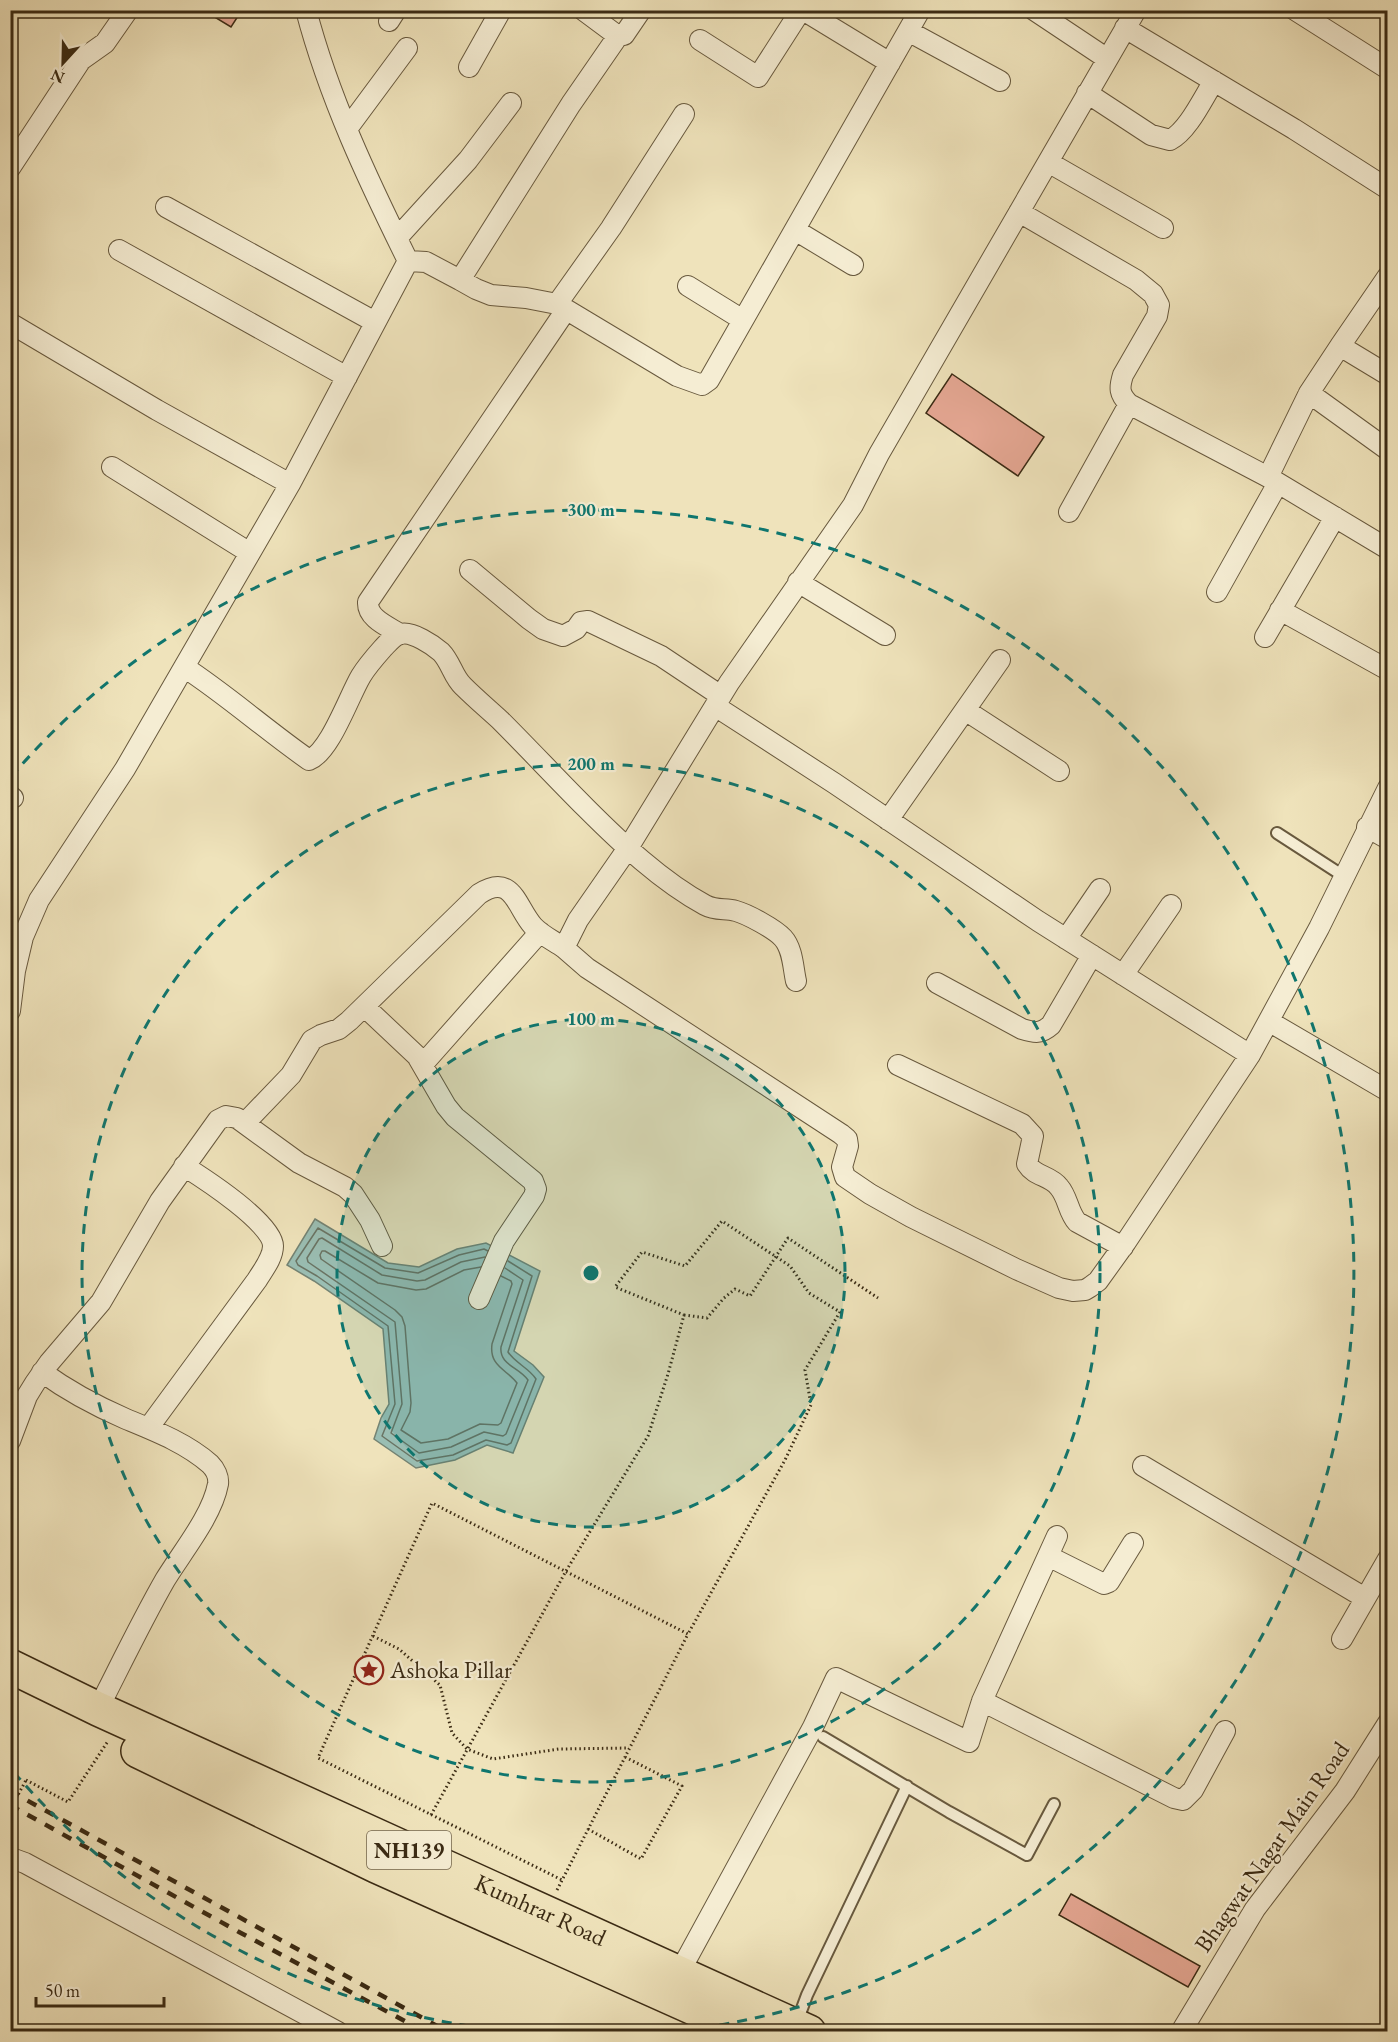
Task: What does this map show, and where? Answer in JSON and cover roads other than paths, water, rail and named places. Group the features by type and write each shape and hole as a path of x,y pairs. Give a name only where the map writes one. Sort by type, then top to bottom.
{"highway":[{"name":"Kumhrar Road","path":"10,1666 104,1723 376,1866 596,1951 747,2031"},
{"name":"Kumhrar Road","path":"10,1686 104,1723"},
{"name":"Kumhrar Road","path":"596,1951 680,1972 802,2028"}],"street":[{"path":"10,168 81,60 105,43 128,10"},
{"path":"306,10 324,69 347,129 368,180 408,261"},
{"path":"469,67 501,10"},
{"path":"583,10 618,36"},
{"path":"460,280 571,104 618,36 624,35 641,10"},
{"path":"700,40 759,77 802,10 890,63"},
{"path":"408,261 426,262 491,295 526,298 562,307 677,376 702,385 709,380 920,10"},
{"path":"1034,10 1106,58"},
{"path":"564,948 578,920 628,848 718,701 853,505 879,454 1106,58 1136,10"},
{"path":"1294,10 1388,69"},
{"path":"1125,28 1388,189"},
{"path":"908,31 1000,81"},
{"path":"347,129 407,48"},
{"path":"1087,93 1151,135 1170,140 1184,128 1214,81"},
{"path":"397,238 468,159 511,103"},
{"path":"684,114 562,307 368,602 368,609 373,616 400,634 408,634 440,652 449,662 460,684 500,720 610,832 663,876 704,904 714,909 742,913 783,938 789,947 796,981"},
{"path":"1048,162 1163,228"},
{"path":"166,207 375,322"},
{"path":"1019,212 1118,268 1153,294 1159,306 1157,316 1119,386 1121,396 1129,404 1273,480 1388,549"},
{"path":"795,230 853,265"},
{"path":"119,250 347,376"},
{"path":"10,1011 15,971 23,937 39,900 125,769 290,484 408,261"},
{"path":"1217,592 1273,480 1309,393 1388,276"},
{"path":"688,286 743,320"},
{"path":"10,323 157,410 290,484"},
{"path":"1340,346 1388,375"},
{"path":"1309,393 1388,450"},
{"path":"1069,512 1129,404"},
{"path":"112,467 250,553"},
{"path":"1265,637 1335,517"},
{"path":"470,570 543,629 563,636 576,629 581,622 588,621 661,656 718,701 888,820 1066,939 1250,1055"},
{"path":"798,582 885,635"},
{"path":"1280,610 1388,670"},
{"path":"184,667 218,690 280,740 309,759 321,751 370,663 400,634"},
{"path":"888,820 1000,660"},
{"path":"965,710 1059,771"},
{"path":"245,1123 291,1074 312,1040 339,1029 365,1007 479,894 489,887 502,887 512,893 527,918 540,932 564,948 586,968 842,1134 847,1139 848,1146 842,1167 844,1177 911,1217 1016,1269 1059,1288 1073,1291 1085,1290 1098,1281 1123,1247 1194,1142 1270,1022 1388,788"},
{"path":"1367,827 1388,839"},
{"path":"1066,939 1100,889"},
{"path":"1123,975 1171,905"},
{"path":"423,1064 540,932"},
{"path":"937,983 1022,1029 1035,1033 1044,1032 1051,1025 1092,955"},
{"path":"365,1007 409,1047 423,1064 446,1106 455,1117 532,1181 536,1189 534,1196 504,1240 479,1299"},
{"path":"1270,1022 1388,1091"},
{"path":"898,1065 1022,1124 1033,1136 1027,1164 1032,1172 1049,1178 1058,1185 1077,1222 1123,1247"},
{"path":"13,1424 42,1372 101,1302 183,1166 218,1120 226,1116 237,1118 299,1162 345,1187 353,1194 370,1220 382,1246"},
{"path":"149,1427 257,1280 271,1258 274,1248 272,1239 265,1228 253,1217 206,1180 183,1166"},
{"path":"42,1372 78,1396 149,1427 186,1448 210,1465 219,1481 205,1516 156,1595 104,1723"},
{"path":"1143,1466 1365,1598"},
{"path":"680,1972 813,1727 836,1678 969,1742 982,1701 1058,1536"},
{"path":"1048,1556 1104,1584 1109,1582 1133,1543"},
{"path":"1342,1639 1388,1559"},
{"path":"982,1701 1174,1798 1183,1800 1193,1790 1225,1731"},
{"name":"Bhagwat Nagar Main Road","path":"1181,2031 1256,1909 1345,1791 1388,1723"},
{"path":"10,1862 14,1859 25,1863 338,2031"}],"lane":[{"path":"1277,833 1345,877"},
{"path":"823,1737 949,1812 1027,1854 1054,1804"},
{"path":"802,2028 807,1995 907,1786"}],"water":[{"path":"315,1219 388,1263 419,1267 457,1249 486,1243 540,1271 514,1351 533,1365 544,1377 513,1453 487,1445 455,1460 416,1468 374,1439 381,1418 389,1404 383,1329 287,1265"}],"railway":[{"path":"10,1791 448,2032"},
{"path":"10,1805 425,2032"}],"place":[{"name":"Ashoka Pillar","path":"369,1670"}]}
